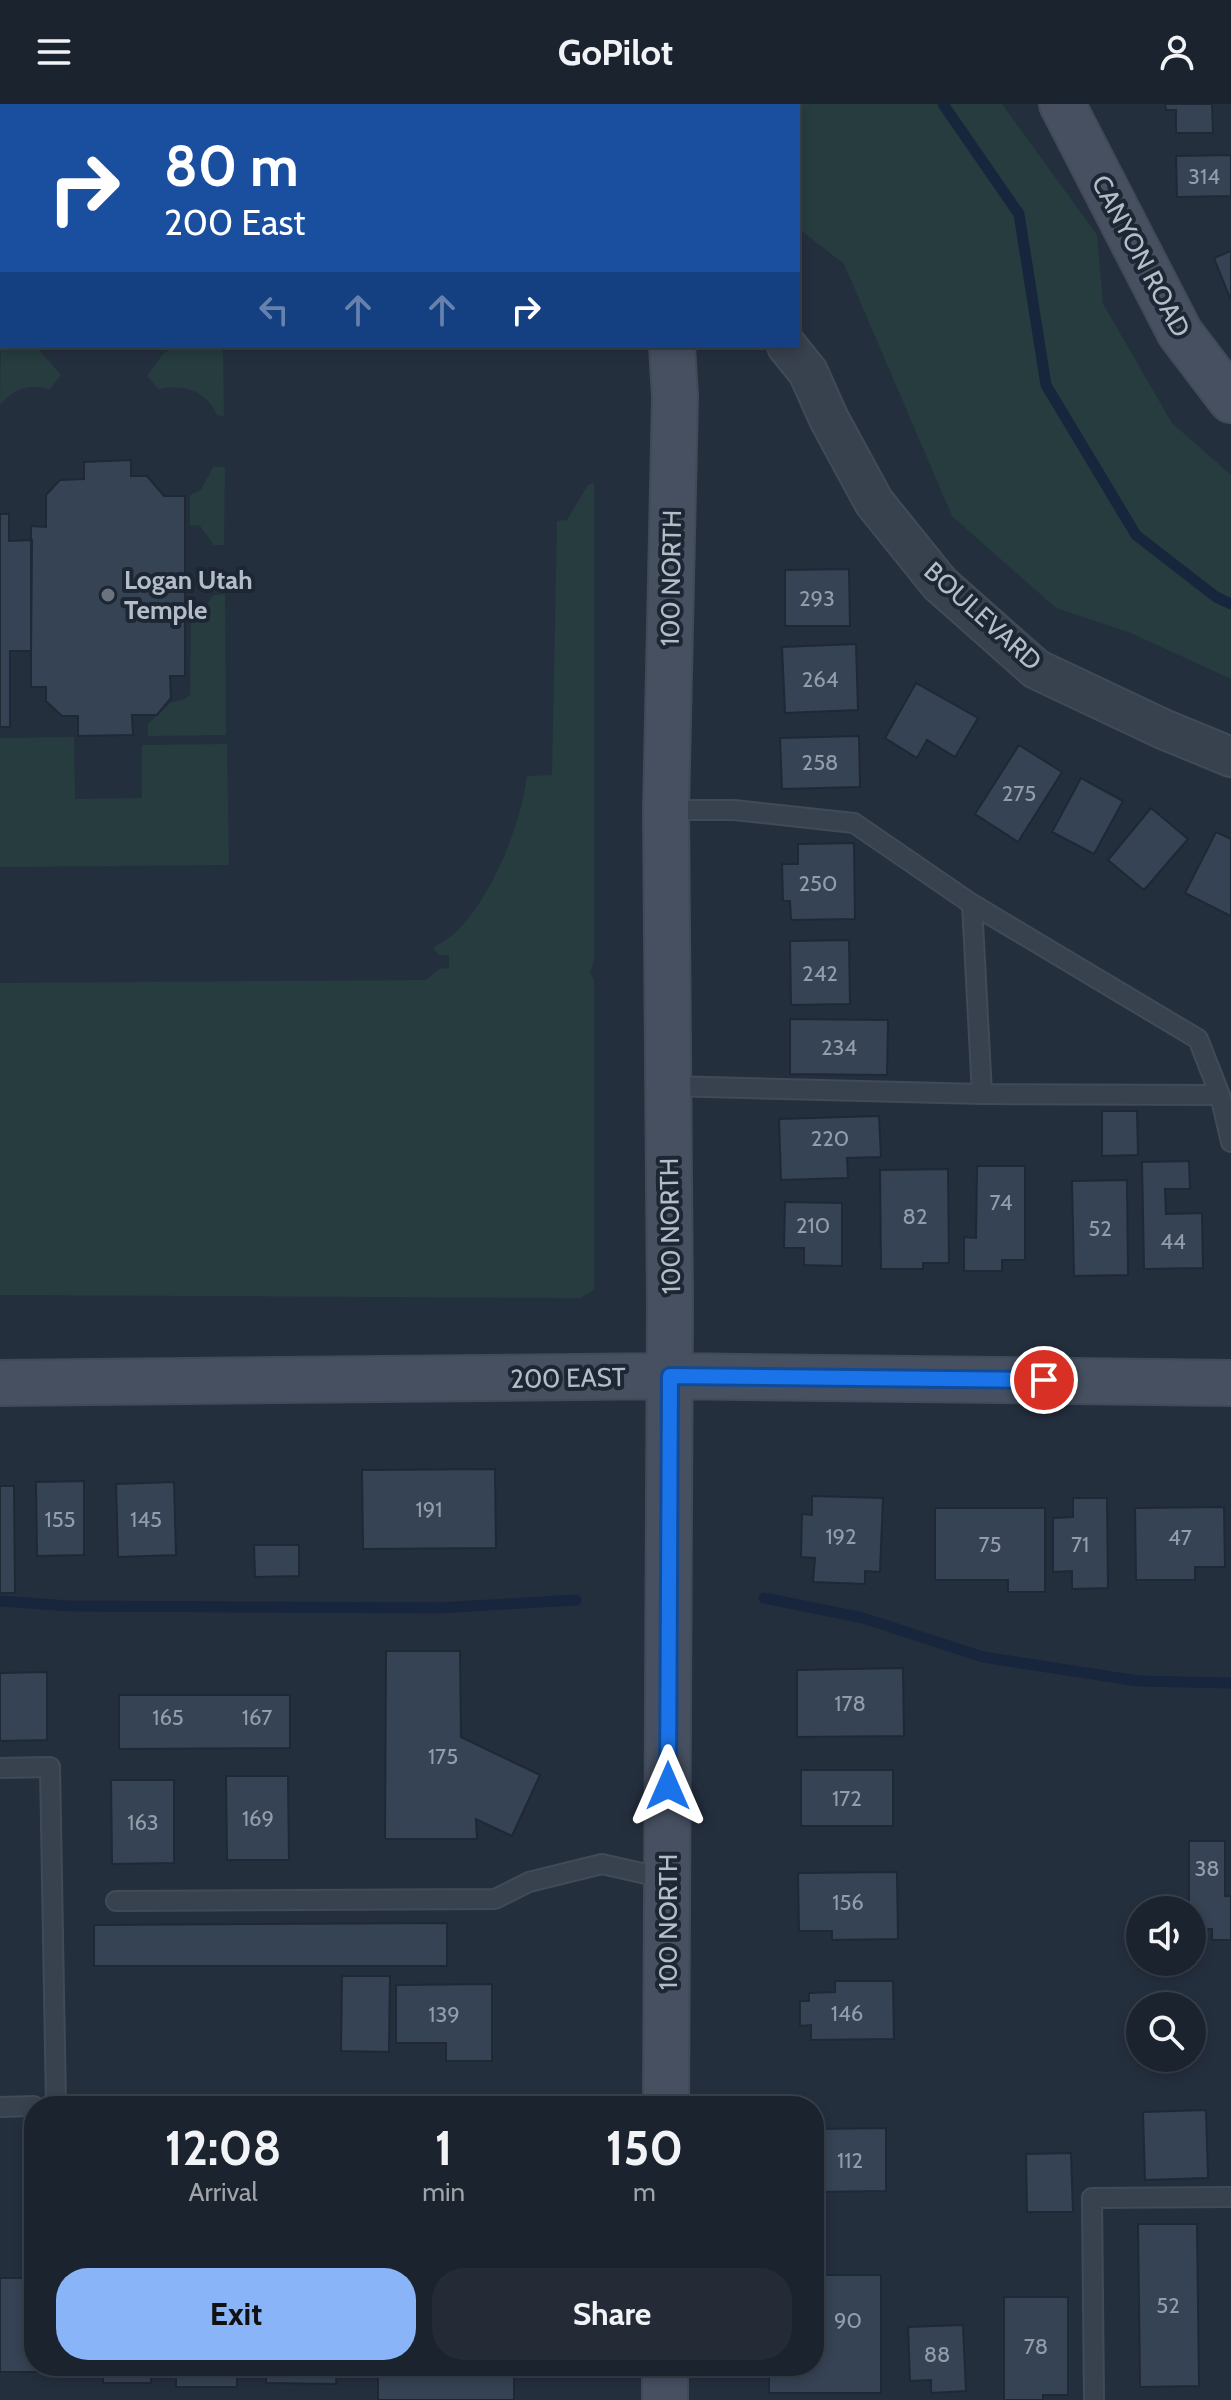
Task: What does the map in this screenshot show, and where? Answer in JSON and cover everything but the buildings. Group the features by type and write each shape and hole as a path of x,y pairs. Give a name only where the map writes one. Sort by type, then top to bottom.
{"street":[{"name":"CANYON ROAD","path":"1062,104 1180,333 1231,400"},
{"name":"100 NORTH","path":"666,2096 670,1376 666,810 675,397 672,348"},
{"name":"BOULEVARD","path":"789,348 808,372 829,419 874,502 940,584 1036,669 1163,729 1231,757"},
{"name":"200 EAST","path":"0,1383 670,1376 1231,1383"},
{"path":"665,2376 665,2400"}],"lane":[{"path":"666,810 734,810 854,823 972,904 1198,1039 1220,1095 1231,1142"},
{"path":"972,904 982,1094"},
{"path":"668,1086 982,1094 1220,1095"},
{"path":"0,1768 50,1767 56,2096"},
{"path":"116,1901 495,1899 529,1882 602,1864 668,1879"},
{"path":"0,2107 24,2106"},
{"path":"1094,2400 1092,2198 1231,2197"}],"green space":[{"path":"800,104 1002,104 1097,235 1103,304 1172,423 1231,475 1231,679 1131,633 1056,608 952,516 844,264 800,230"},
{"path":"1,348 38,348 61,375 50,389 22,389 0,405"},
{"path":"172,348 223,348 224,416 217,415 207,400 193,391 176,387 158,389 147,376 163,354"},
{"path":"213,467 225,467 224,545 214,545 200,526 190,525 190,495 201,490"},
{"path":"594,483 594,961 590,972 594,980 594,1290 580,1298 0,1295 0,983 426,980 439,969 449,968 449,955 439,955 433,948 454,934 468,919 492,882 511,839 527,776 552,775 557,521 567,520 588,485"},
{"path":"225,594 226,735 148,736 148,724 170,703 190,695 191,614 201,611 214,595"},
{"path":"74,737 75,799 142,798 142,745 227,744 229,865 0,867 0,738"}],"waterway":[{"path":"943,104 1019,214 1046,385 1136,535 1216,597 1231,604"},
{"path":"764,1598 863,1618 983,1657 1138,1681 1231,1683"},
{"path":"0,1601 69,1606 439,1608 576,1600"}],"place":[{"name":"Logan Utah Temple","path":"108,595"}],"route":[{"path":"668,1786 670,1376 1044,1380"}]}
